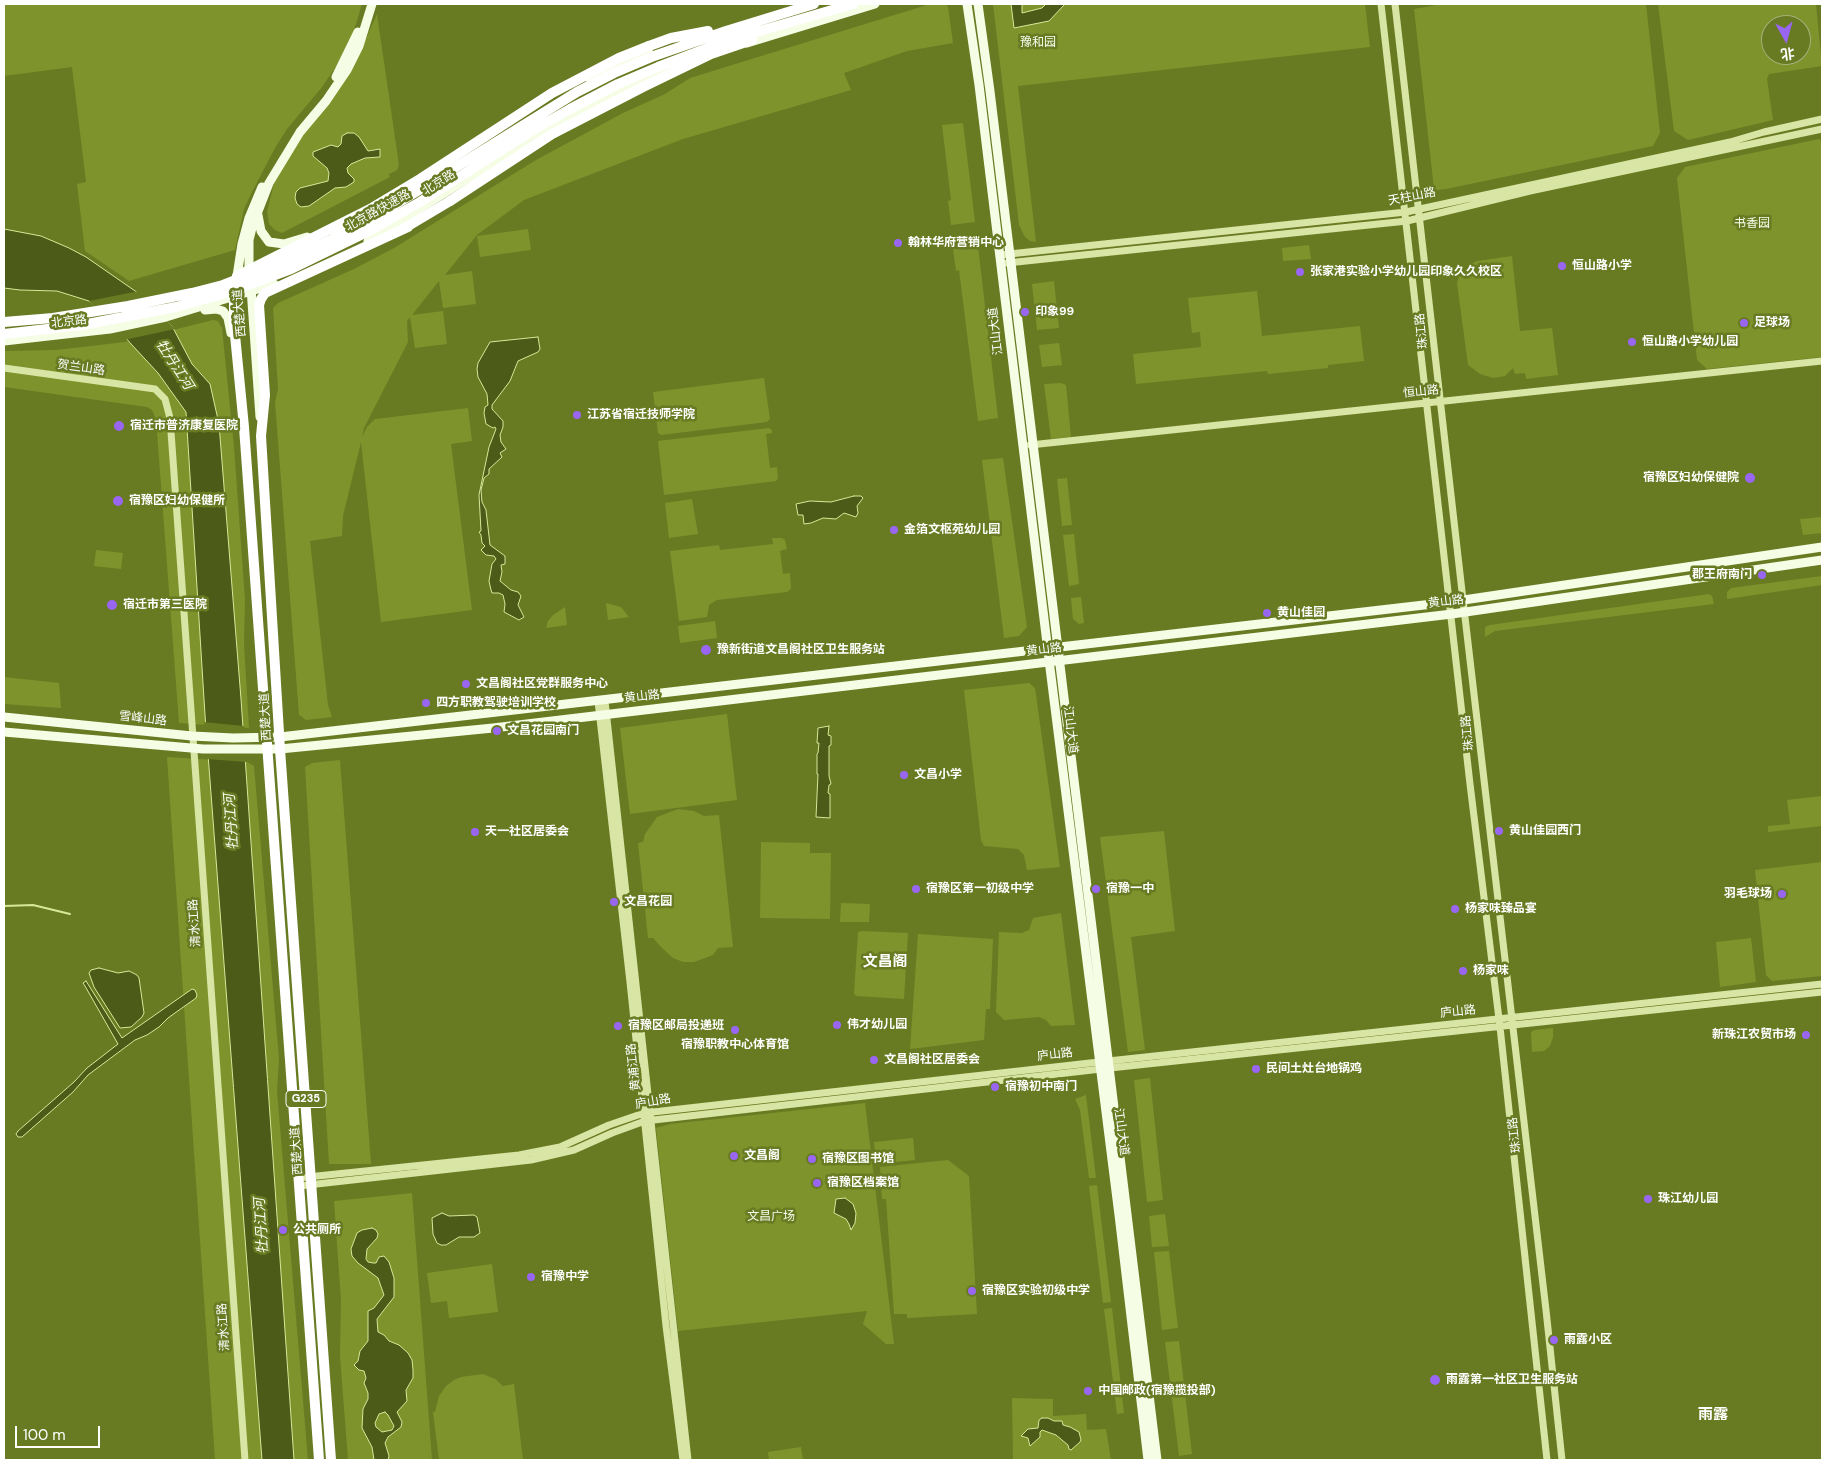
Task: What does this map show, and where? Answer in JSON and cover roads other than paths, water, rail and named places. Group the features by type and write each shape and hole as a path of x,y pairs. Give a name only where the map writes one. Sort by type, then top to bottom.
{"highway":[{"path":"237,276 370,209 420,179 552,93 619,58 656,42 696,34 778,10 813,4"},
{"name":"北京路快速路","path":"4,322 53,318 192,293 223,284 285,261 352,230 576,92 614,73 681,46 813,4"},
{"name":"北京路快速路","path":"4,334 82,325 176,307 230,292 290,270 371,230 420,202 530,132 618,84 729,40 853,4"},
{"path":"306,272 408,227 450,202 552,134 642,87 711,54 789,28 816,15"},
{"path":"261,436 265,395 259,305 261,299 265,294 374,242"},
{"name":"西楚大道","path":"237,276 234,298 234,324 245,438 267,738"},
{"name":"西楚大道","path":"261,436 280,749 331,1460"},
{"name":"G235","path":"266,750 267,738"},
{"name":"西楚大道","path":"266,750 319,1460"}],"main road":[{"name":"西楚大道","path":"237,276 242,244 249,218 264,181 292,135 319,102 339,73 354,43 368,4"},
{"name":"西楚大道","path":"261,436 249,271 249,240 253,224 269,183 289,148 339,83 356,56 372,4"},
{"name":"北京路","path":"249,271 293,255 414,189 530,111 586,80 668,46 806,4"},
{"name":"北京路","path":"4,341 110,329 166,317 234,298 306,272 371,240 558,122 642,80 688,61 875,4"},
{"name":"江山大道","path":"967,4 979,85 1099,1065 1120,1215 1148,1460"},
{"name":"江山大道","path":"978,4 1157,1460"},
{"path":"258,215 259,225 264,237 269,242 276,244 284,244 300,239 342,223"},
{"name":"北京路","path":"4,317 93,310 200,288 237,276"},
{"path":"190,311 216,309 223,311 228,318 245,438"},
{"name":"黄山路","path":"280,737 1450,602 1822,547"},
{"name":"黄山路","path":"266,750 493,728 1452,614 1822,560"},
{"name":"雪峰山路","path":"4,717 202,737 280,737"},
{"name":"雪峰山路","path":"4,732 203,749 266,750"}],"street":[{"name":"珠江路","path":"1381,4 1473,808 1500,1023 1547,1460"},
{"name":"珠江路","path":"1395,4 1562,1460"},
{"name":"天柱山路","path":"1010,258 1406,212 1730,142 1822,119"},
{"name":"天柱山路","path":"1000,259 1407,221 1530,191 1822,129"},
{"path":"1420,334 1433,333"},
{"name":"恒山路","path":"1023,448 1822,363"},
{"name":"贺兰山路","path":"4,368 155,389"},
{"name":"清水江路","path":"155,389 165,400 170,418 245,1460"},
{"name":"黄浦江路","path":"602,701 688,1460"},
{"path":"1465,738 1479,736"},
{"path":"1473,808 1487,806"},
{"path":"1492,961 1506,960"},
{"name":"庐山路","path":"298,1182 531,1160 574,1150 648,1117 1099,1065 1500,1023 1822,984"},
{"name":"庐山路","path":"1513,1021 1822,992"},
{"name":"黄浦江路","path":"648,1117 666,1326 683,1460"}],"water":[{"path":"1011,4 1022,4 1022,13 1042,8 1046,4 1065,4 1049,21 1014,28"},
{"path":"347,133 354,133 359,137 368,151 380,149 380,157 365,158 351,164 347,168 354,182 346,187 335,188 309,206 301,207 297,204 295,198 296,192 300,188 328,181 329,173 327,168 313,156 313,152 331,145 338,147 341,144 342,136"},
{"name":"牡丹江河","path":"4,229 41,236 69,248 86,257 138,293 172,326 192,364 210,384 219,424 241,699 294,1460 262,1460 205,715 186,412 158,373 107,316 89,301 57,291 4,288"},
{"path":"538,337 540,349 538,352 518,361 510,381 492,405 492,409 503,421 500,435 501,442 506,449 500,453 502,457 489,469 489,474 484,478 481,490 482,502 486,510 490,545 505,556 505,564 501,565 500,581 511,590 518,592 521,596 518,605 524,617 519,620 504,612 503,595 492,593 489,581 492,564 496,559 494,556 486,555 481,550 485,546 482,543 479,532 481,531 479,495 489,447 496,429 486,424 484,413 485,407 488,405 487,394 478,377 477,369 478,363 490,342"},
{"path":"861,496 863,498 857,506 858,513 856,517 844,513 836,519 823,518 804,524 803,515 798,515 796,504 810,501 831,502"},
{"path":"829,726 828,735 831,736 829,776 831,784 829,785 828,793 830,794 830,818 816,817 818,728"},
{"path":"99,968 118,973 129,971 139,978 144,1013 131,1027 120,1028 94,987 89,973 91,970"},
{"path":"86,981 122,1038 192,989 195,990 197,995 196,998 168,1018 159,1027 135,1040 88,1075 73,1092 22,1137 18,1137 16,1134 18,1131 74,1082 87,1068 118,1044 83,983"},
{"path":"845,1198 853,1204 856,1213 855,1223 851,1230 846,1219 834,1213 836,1199"},
{"path":"442,1213 449,1216 474,1215 477,1217 480,1233 474,1237 459,1237 446,1245 437,1243 433,1234 432,1218"},
{"path":"372,1228 378,1234 377,1238 367,1249 366,1259 368,1262 376,1263 379,1257 384,1256 389,1262 394,1278 394,1297 377,1319 378,1332 389,1341 399,1345 408,1353 412,1360 413,1378 406,1390 407,1401 397,1412 402,1422 401,1427 388,1437 385,1443 389,1456 388,1460 374,1460 372,1447 362,1428 363,1409 368,1399 368,1393 364,1383 366,1378 364,1371 359,1370 354,1365 358,1361 360,1351 368,1341 368,1311 374,1308 384,1295 378,1278 352,1256 351,1249 357,1233","holes":["385,1412 394,1426 392,1430 382,1432 376,1427 375,1423 379,1414"]},
{"path":"1042,1418 1062,1421 1063,1425 1079,1432 1080,1442 1071,1450 1056,1435 1042,1430 1040,1437 1030,1446 1028,1438 1021,1436 1028,1429 1038,1428 1039,1420"}],"waterway":[{"path":"4,906 33,905 70,914"}],"place":[{"name":"翰林华府营销中心","path":"898,243"},
{"name":"恒山路小学","path":"1562,266"},
{"name":"张家港实验小学幼儿园印象久久校区","path":"1300,272"},
{"name":"印象99","path":"1025,312"},
{"name":"足球场","path":"1744,323"},
{"name":"恒山路小学幼儿园","path":"1632,342"},
{"name":"江苏省宿迁技师学院","path":"577,415"},
{"name":"宿迁市普济康复医院","path":"119,426"},
{"name":"宿豫区妇幼保健院","path":"1750,478"},
{"name":"宿豫区妇幼保健所","path":"118,501"},
{"name":"金箔文枢苑幼儿园","path":"894,530"},
{"name":"郡王府南门","path":"1762,575"},
{"name":"宿迁市第三医院","path":"112,605"},
{"name":"黄山佳园","path":"1267,613"},
{"name":"豫新街道文昌阁社区卫生服务站","path":"706,650"},
{"name":"文昌阁社区党群服务中心","path":"466,684"},
{"name":"四方职教驾驶培训学校","path":"426,703"},
{"name":"文昌花园南门","path":"497,731"},
{"name":"文昌小学","path":"904,775"},
{"name":"黄山佳园西门","path":"1499,831"},
{"name":"天一社区居委会","path":"475,832"},
{"name":"宿豫区第一初级中学","path":"916,889"},
{"name":"宿豫一中","path":"1096,889"},
{"name":"羽毛球场","path":"1782,894"},
{"name":"文昌花园","path":"614,902"},
{"name":"杨家味臻品宴","path":"1455,909"},
{"name":"杨家味","path":"1463,971"},
{"name":"伟才幼儿园","path":"837,1025"},
{"name":"宿豫区邮局投递班","path":"618,1026"},
{"name":"宿豫职教中心体育馆","path":"735,1030"},
{"name":"新珠江农贸市场","path":"1806,1035"},
{"name":"文昌阁社区居委会","path":"874,1060"},
{"name":"民间土灶台地锅鸡","path":"1256,1069"},
{"name":"宿豫初中南门","path":"995,1087"},
{"name":"文昌阁","path":"734,1156"},
{"name":"宿豫区图书馆","path":"812,1159"},
{"name":"宿豫区档案馆","path":"817,1183"},
{"name":"珠江幼儿园","path":"1648,1199"},
{"name":"公共厕所","path":"283,1230"},
{"name":"宿豫中学","path":"531,1277"},
{"name":"宿豫区实验初级中学","path":"972,1291"},
{"name":"雨露小区","path":"1554,1340"},
{"name":"雨露第一社区卫生服务站","path":"1435,1380"},
{"name":"中国邮政(宿豫揽投部)","path":"1088,1391"}],"district":[{"name":"文昌阁","path":"885,962"},
{"name":"雨露","path":"1713,1415"}],"park label":[{"name":"豫和园","path":"1038,43"},
{"name":"书香园","path":"1752,224"},
{"name":"文昌广场","path":"771,1217"}]}
